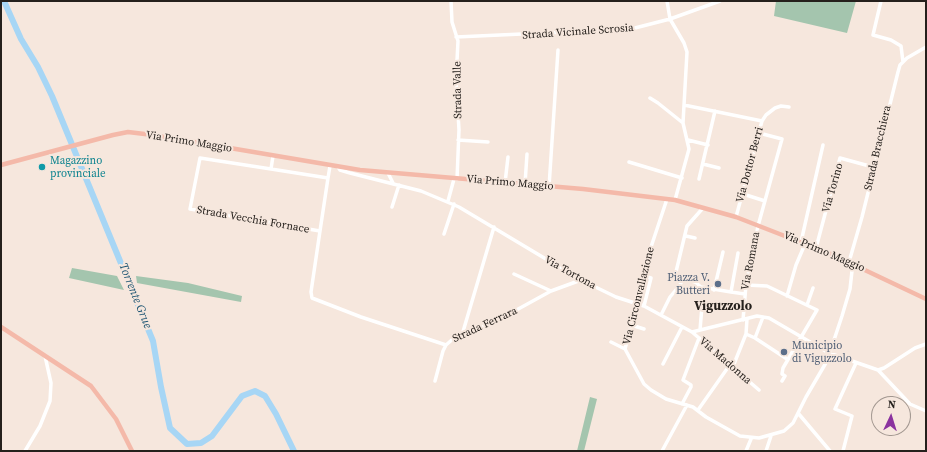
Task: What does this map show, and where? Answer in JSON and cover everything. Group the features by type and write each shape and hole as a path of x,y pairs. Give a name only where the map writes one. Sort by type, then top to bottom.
{"main road":[{"name":"Via Primo Maggio","path":"1,165 128,132 338,167 388,173 525,184 675,200 736,217 816,248 926,299"},
{"path":"1,327 91,386 116,419 132,451"}],"street":[{"name":"Strada Valle","path":"448,201 455,179 458,140 456,80 458,41 452,22 451,1"},
{"path":"667,1 670,19 684,43 686,52 683,124 690,149 675,200"},
{"name":"Strada Vicinale Scrosia","path":"456,37 614,31 643,27 720,1"},
{"path":"881,1 874,35 892,40 901,46 903,62 926,47"},
{"path":"549,187 558,50"},
{"name":"Strada Bracchiera","path":"849,262 893,86 903,62"},
{"path":"650,98 683,124"},
{"path":"684,105 762,121"},
{"name":"Via Dottor Berri","path":"736,217 762,121 766,115 775,108 782,106 789,107"},
{"path":"699,180 715,112"},
{"name":"Via Romana","path":"746,334 746,284 758,226 782,139 759,133"},
{"path":"458,140 488,142"},
{"path":"688,140 708,145"},
{"path":"786,296 803,243 823,145"},
{"path":"525,184 527,154"},
{"path":"271,169 273,156"},
{"path":"505,183 508,157"},
{"name":"Strada Vecchia Fornace","path":"320,231 190,209 200,158 328,178 311,292 312,298 361,317 446,345"},
{"name":"Via Torino","path":"816,248 840,158 873,167"},
{"path":"628,162 682,178"},
{"path":"703,164 719,168"},
{"path":"328,178 330,166"},
{"name":"Via Tortona","path":"338,167 340,170 393,183 448,201 581,280 636,304 644,306 692,332"},
{"path":"388,173 393,183"},
{"path":"392,207 399,185"},
{"path":"742,194 765,201"},
{"name":"Via Circonvallazione","path":"667,199 646,262 644,276 624,349 644,384 651,390 670,401 698,410 706,417 740,436 751,439 771,436 784,431 793,423 827,361 828,353 850,289 852,271 849,262"},
{"path":"444,234 454,204"},
{"path":"703,208 688,226 675,276 695,282 701,287 745,294"},
{"path":"462,335 494,227"},
{"path":"686,236 695,238"},
{"path":"714,290 723,252"},
{"path":"732,291 738,253"},
{"path":"514,274 551,291"},
{"path":"644,276 652,278 644,306"},
{"path":"661,315 670,297 680,286 683,278"},
{"name":"Strada Ferrara","path":"435,381 439,362 446,345 454,338 491,324 551,291 581,280"},
{"path":"746,284 766,286 817,310 802,338 787,359 782,370 782,374 785,376 782,382"},
{"path":"807,305 813,288"},
{"path":"700,330 702,306"},
{"path":"692,332 757,316 769,318 828,353 878,370 910,404 926,411"},
{"path":"755,338 763,317"},
{"path":"631,325 644,329"},
{"path":"663,364 682,327"},
{"name":"Via Madonna","path":"692,332 759,390"},
{"path":"698,410 731,367 746,334 755,338 787,359"},
{"path":"662,451 685,405 692,387 683,380 699,338"},
{"path":"611,342 624,349"},
{"path":"878,370 915,348 926,344"},
{"path":"25,451 40,426 50,401 51,383 45,355"},
{"path":"844,451 852,416 835,409 856,363"},
{"path":"798,413 830,451"},
{"path":"766,451 771,436"},
{"path":"746,451 751,439"}],"green space":[{"path":"776,1 856,1 847,33 774,16"},
{"path":"72,268 117,276 124,290 69,278"},
{"path":"136,276 188,283 242,296 241,302 137,283"},
{"path":"590,397 597,399 584,451 577,451"}],"waterway":[{"name":"Torrente Grue","path":"4,1 21,39 38,67 52,96 153,341 170,428 187,444 201,443 212,436 242,396 255,391 265,396 276,414 294,451"}],"place":[{"name":"Magazzino provinciale","path":"42,167"},
{"name":"Piazza V. Butteri","path":"718,284"},
{"name":"Municipio di Viguzzolo","path":"784,352"}],"district":[{"name":"Viguzzolo","path":"723,307"}]}
